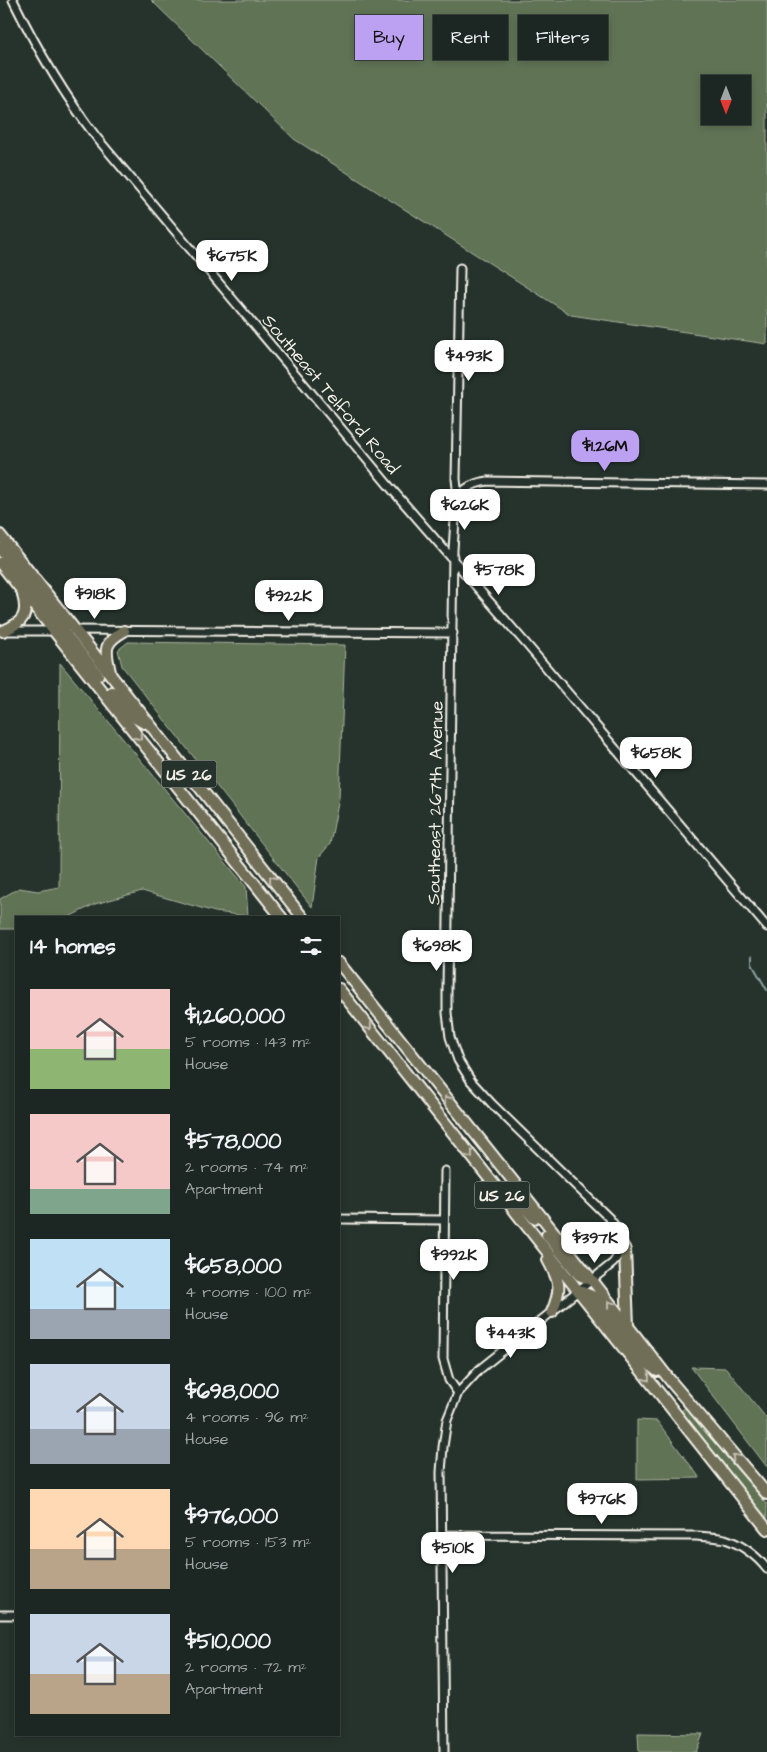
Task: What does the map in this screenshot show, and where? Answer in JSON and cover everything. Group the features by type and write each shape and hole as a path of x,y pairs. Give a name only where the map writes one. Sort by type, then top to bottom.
{"highway":[{"name":"US 26","path":"0,536 64,631 280,916"},
{"path":"0,549 118,700 137,719 152,728"},
{"name":"US 26","path":"0,562 23,591 110,675 301,916"},
{"path":"1,631 18,623 24,615 26,604 23,591"},
{"path":"110,675 106,655 107,646 112,638 124,630"},
{"name":"US 26","path":"340,964 673,1384 767,1494"},
{"name":"US 26","path":"340,990 767,1529"},
{"path":"494,1185 528,1210 579,1276 592,1280"},
{"path":"535,1237 559,1282 559,1295 552,1312"},
{"path":"621,1243 625,1250 628,1326"},
{"path":"579,1291 592,1296 640,1357 673,1384"}],"street":[{"name":"Southeast Telford Road","path":"13,0 39,51 97,138 389,486 767,927"},
{"path":"458,497 456,479 460,268"},
{"path":"458,497 468,488 488,481 767,484"},
{"name":"Southeast 267th Avenue","path":"458,497 455,510 453,560 447,998 450,1037 458,1060 478,1089 609,1218 619,1232 621,1243"},
{"path":"1,631 124,630 241,633 453,633"},
{"path":"445,1171 443,1359 449,1380 458,1393"},
{"path":"340,1219 444,1220"},
{"path":"444,1752 442,1447 447,1420 458,1393 480,1369 613,1263 620,1252 621,1243"},
{"path":"442,1535 697,1536 725,1539 740,1546 761,1561 767,1569"},
{"path":"0,1615 15,1615"}],"green space":[{"path":"151,0 767,0 767,344 571,315 294,139"},
{"path":"128,642 345,645 339,798 330,844 319,857 312,907 122,666 118,650"},
{"path":"60,663 246,887 248,916 215,912 142,891 95,904 71,916 15,916 15,929 0,929 0,899 19,888 38,891 59,887"},
{"path":"691,1367 726,1368 767,1419 767,1467"},
{"path":"686,1407 767,1504 767,1520 681,1411"},
{"path":"637,1420 657,1421 700,1478 637,1479"},
{"path":"638,1733 703,1734 696,1752 639,1752"}],"waterway":[{"path":"752,956 752,964 767,990"}]}
